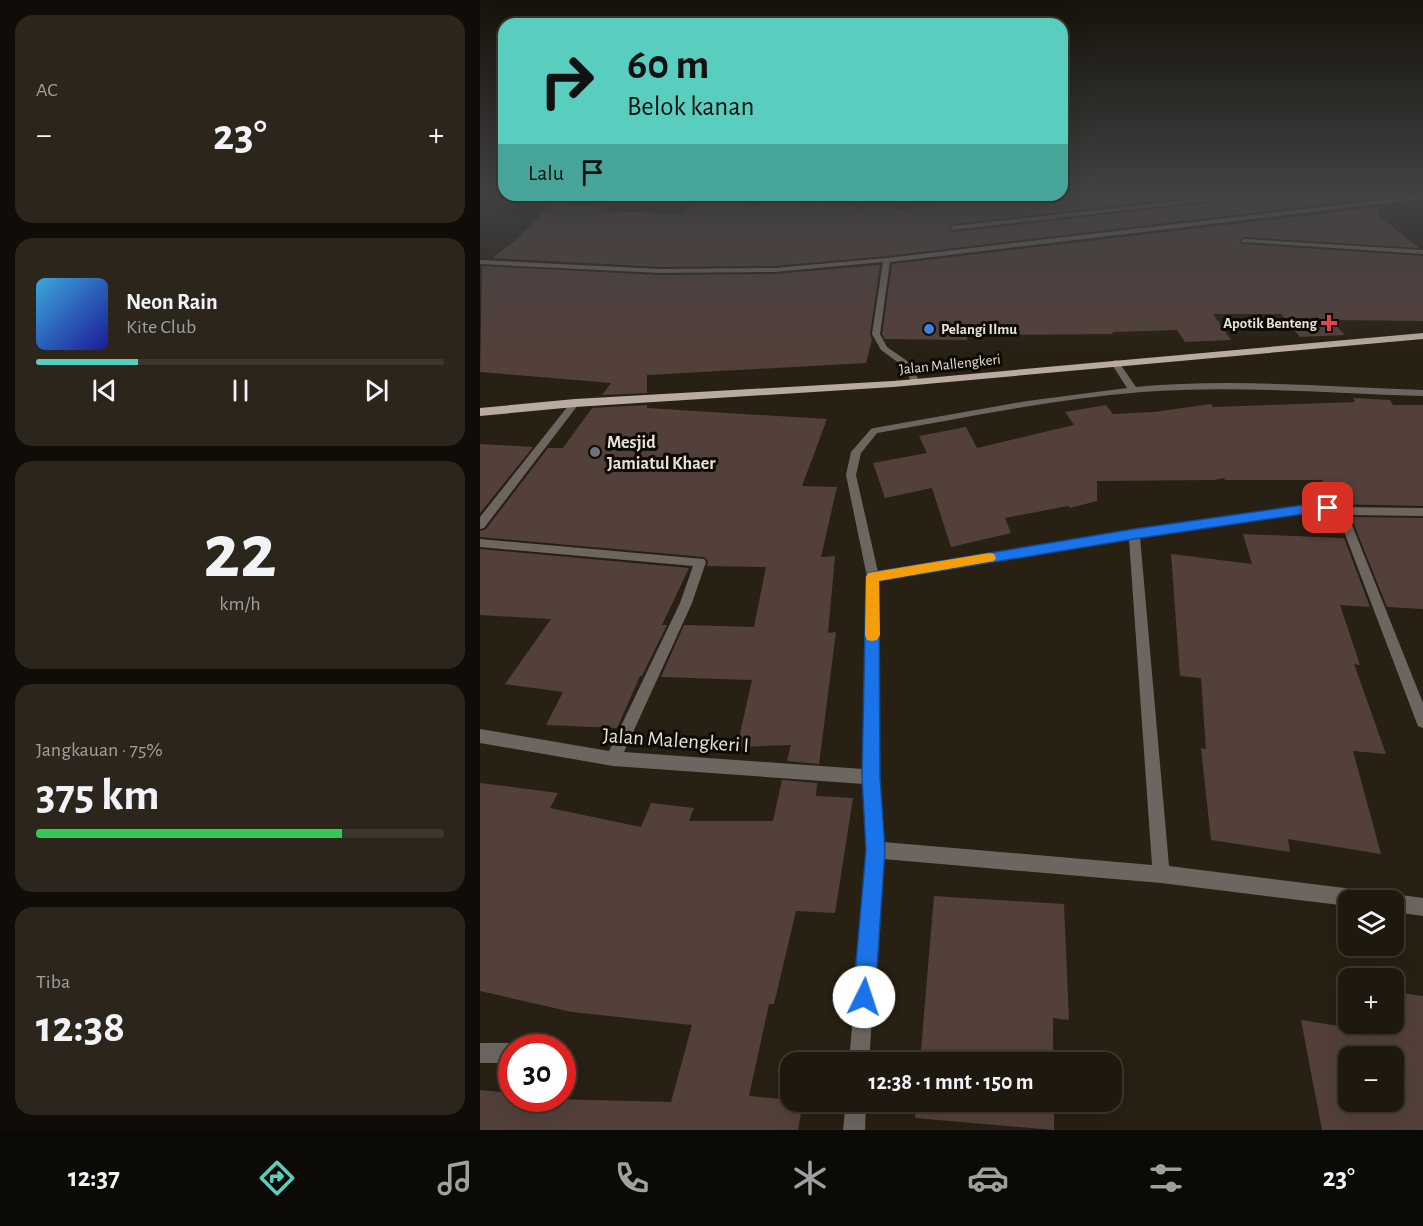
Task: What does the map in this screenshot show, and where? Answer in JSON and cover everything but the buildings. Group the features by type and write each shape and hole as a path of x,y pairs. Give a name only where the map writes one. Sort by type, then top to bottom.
{"main road":[{"name":"Jalan Mallengkeri","path":"480,412 575,403 915,381 1423,336"}],"street":[{"path":"480,262 661,271 734,272 887,260 1017,245"},
{"path":"1305,245 1423,252"},
{"path":"887,260 876,334 878,343 909,364 915,381"},
{"path":"1115,363 1133,390"},
{"path":"860,1052 875,850 871,777 873,577 851,475 856,452 874,431 1070,398 1133,390 1182,386 1423,393"},
{"path":"480,525 575,403"},
{"path":"873,577 1310,508 1328,508 1338,511 1423,512"},
{"path":"1338,511 1345,519 1376,595 1423,721"},
{"path":"1134,534 1161,873"},
{"path":"480,543 700,562 686,603 613,759"},
{"name":"Jalan Malengkeri I","path":"480,736 613,759 871,777"},
{"path":"875,850 1161,873 1338,896"},
{"path":"1404,904 1423,907"},
{"path":"480,1053 498,1053"},
{"path":"854,1130 855,1112"}],"slow traffic":[{"path":"872,635 873,577 989,558"}],"place":[{"name":"Apotik Benteng","path":"1329,323"},
{"name":"Pelangi Ilmu","path":"929,329"},
{"name":"Mesjid Jamiatul Khaer","path":"595,452"}],"route":[{"path":"864,997 875,850 871,777 873,577 1134,534 1310,508 1328,508"}]}
